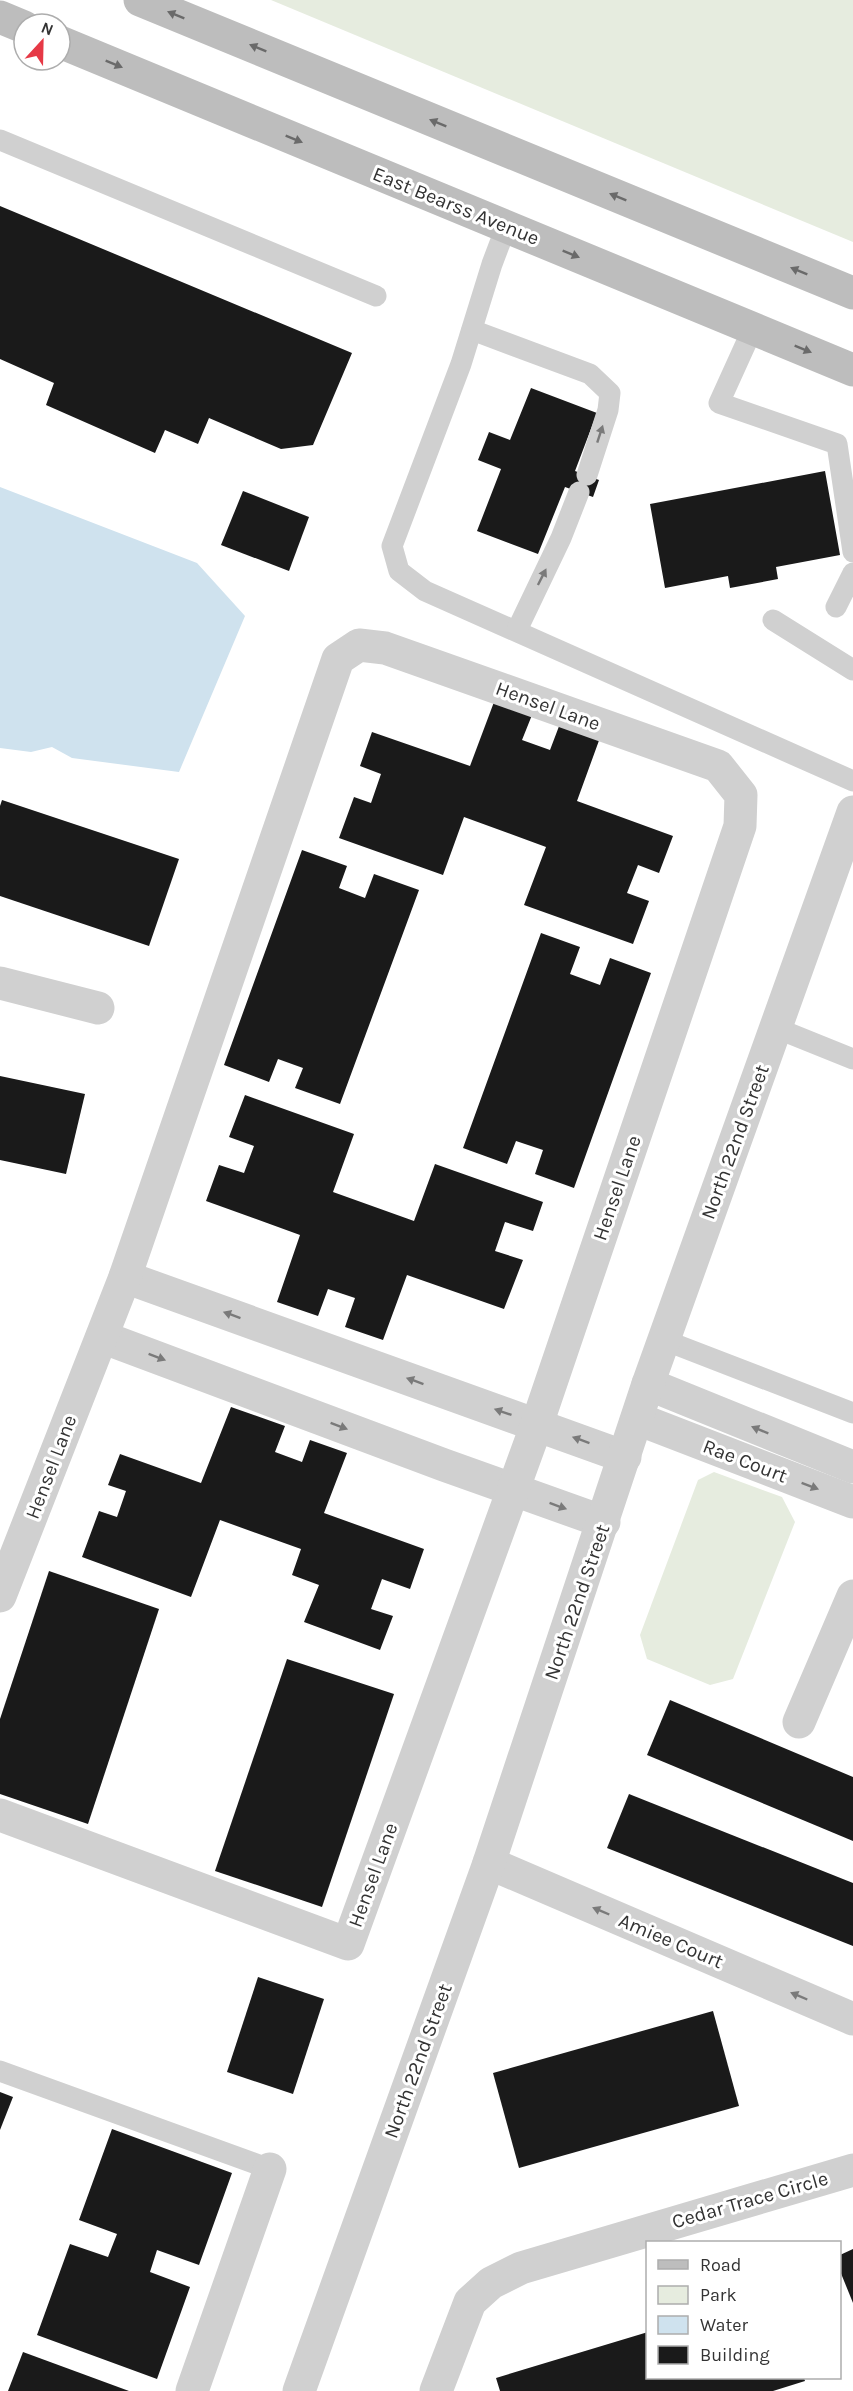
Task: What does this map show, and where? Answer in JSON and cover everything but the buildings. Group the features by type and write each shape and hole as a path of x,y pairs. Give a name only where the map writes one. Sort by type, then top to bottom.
{"main road":[{"path":"140,0 853,293"},
{"name":"East Bearss Avenue","path":"72,47 853,370"}],"street":[{"name":"Hensel Lane","path":"0,1596 124,1277 339,659 359,645 385,648 718,766 741,795 740,826 537,1424 348,1944 0,1815"},
{"name":"North 22nd Street","path":"299,2391 489,1863 648,1384 853,812"},
{"path":"0,983 98,1008"},
{"path":"124,1277 625,1457"},
{"path":"102,1337 604,1522"},
{"name":"Rae Court","path":"648,1384 853,1467"},
{"name":"Rae Court","path":"638,1419 853,1502"},
{"path":"800,1722 853,1596"},
{"name":"Amiee Court","path":"489,1863 853,2019"},
{"path":"192,2391 270,2169"},
{"name":"Cedar Trace Circle","path":"436,2391 470,2302 491,2283 521,2268 853,2170"}],"lane":[{"path":"0,140 376,296"},
{"path":"506,227 461,364 392,546 399,572 425,591 518,630 853,781"},
{"path":"753,328 719,403 837,444 853,552"},
{"path":"472,330 590,374 610,393 608,410 583,483 561,538 518,630"},
{"path":"836,607 853,573"},
{"path":"774,620 853,670"},
{"path":"776,1028 853,1059"},
{"path":"664,1340 853,1413"},
{"path":"0,2071 270,2169"}],"green space":[{"path":"271,0 853,0 853,242"},
{"path":"714,1472 782,1497 795,1522 733,1679 710,1685 647,1659 640,1635 698,1480"}],"water":[{"path":"0,487 197,563 245,616 179,772 72,758 52,747 31,752 0,748"}]}
